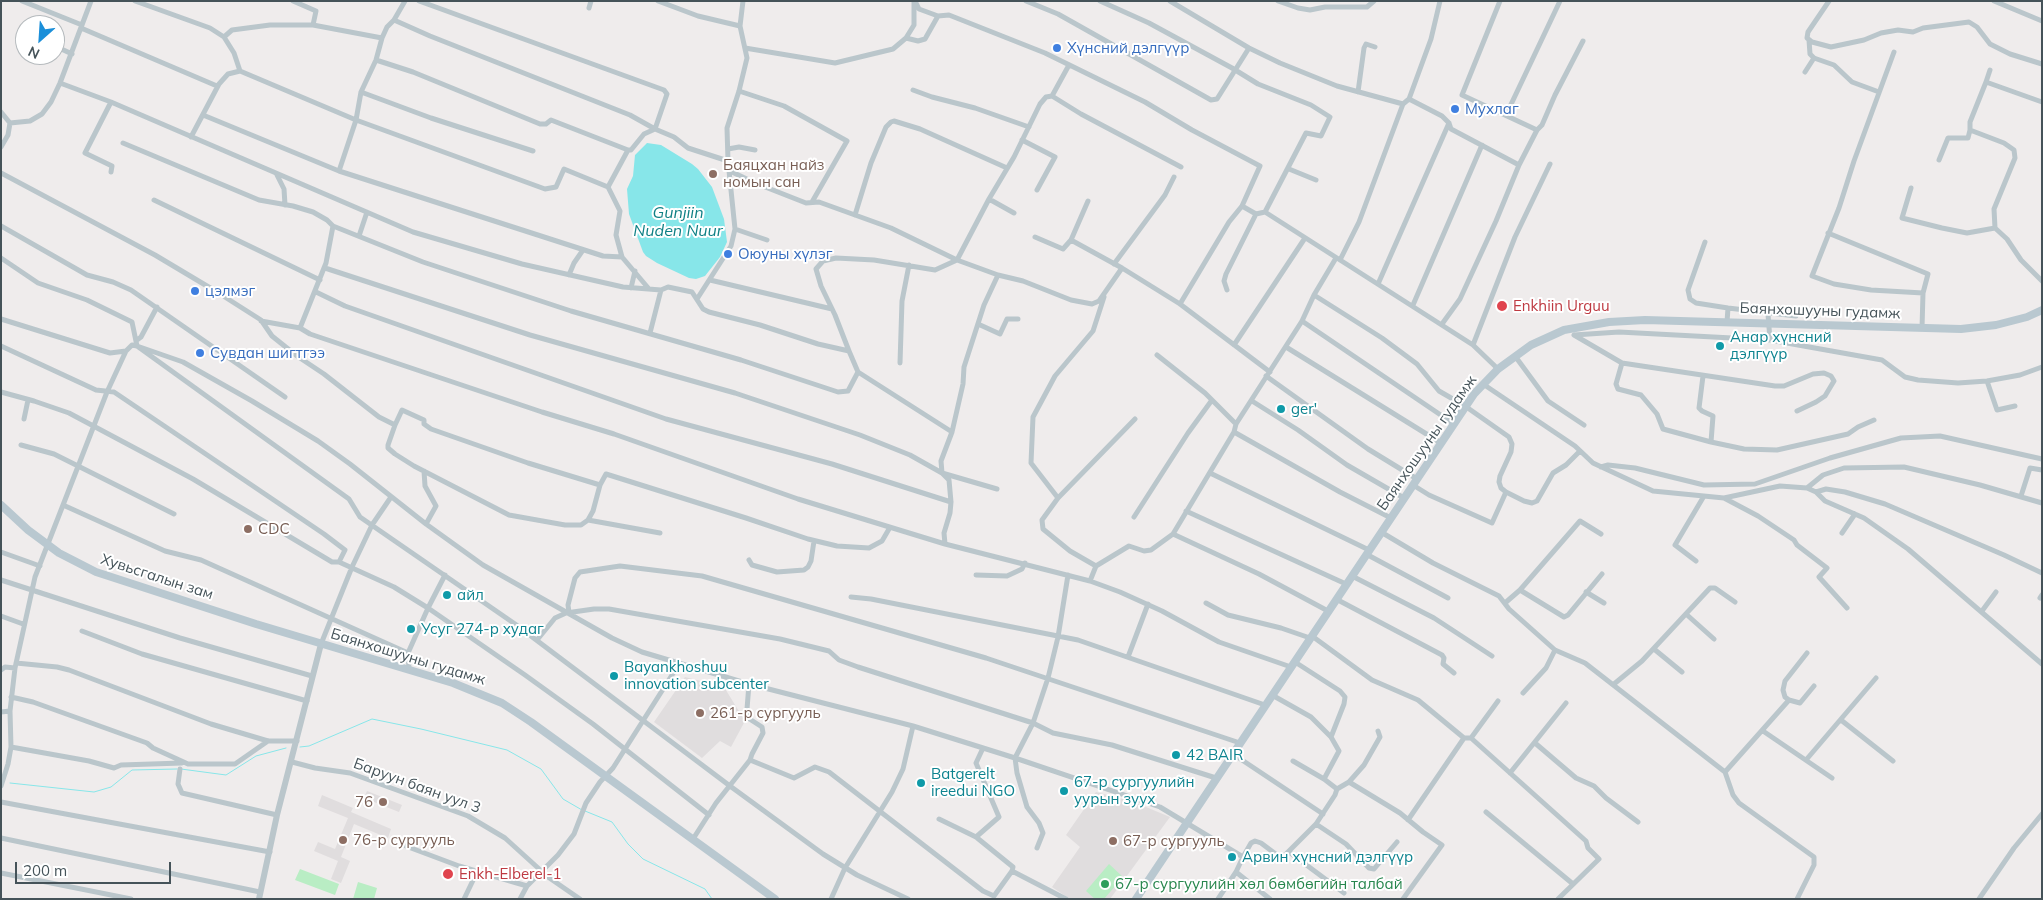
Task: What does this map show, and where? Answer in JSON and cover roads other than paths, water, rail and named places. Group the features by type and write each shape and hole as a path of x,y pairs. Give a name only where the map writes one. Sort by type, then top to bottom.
{"main road":[{"name":"Баянхошууны гудамж","path":"1136,899 1465,406 1483,384 1514,356 1547,336 1564,330 1609,322 1646,320 1961,329 1996,325 2027,317 2042,310"},
{"name":"Хувьсгалын зам","path":"1,505 48,545 81,565 116,579 321,644"},
{"name":"Баянхошууны гудамж","path":"321,644 470,688 502,703 776,899"}],"street":[{"path":"22,1 217,86"},
{"path":"10,123 30,120 42,114 51,102 72,54 91,1"},
{"path":"135,1 210,28 224,37 234,53 240,71"},
{"path":"293,1 316,11 312,25"},
{"path":"339,171 356,120 361,92 376,60 386,27 394,20 405,1"},
{"path":"419,1 664,90 667,94 655,129 644,134 631,150 628,150 608,187"},
{"path":"589,8 591,1"},
{"path":"658,1 698,16 740,26"},
{"path":"745,48 835,62 893,49 906,38 914,25 914,1"},
{"path":"914,1 919,9 938,16 949,14 1045,53 1145,102 1192,130 1260,166 1242,206 1230,222 1180,304"},
{"path":"1026,1 1058,14 1211,100 1217,99 1249,48"},
{"path":"1100,1 1149,23 1258,84 1311,105 1330,117 1321,136 1306,133 1265,212"},
{"path":"1170,1 1249,48 1280,64 1328,83 1403,104"},
{"path":"1278,1 1310,10 1325,7 1367,7 1374,1"},
{"path":"1090,580 1096,566 1129,546 1151,550 1172,534 1234,432 1236,424 1302,321 1314,295 1338,259 1359,222 1403,104 1409,99 1431,39 1440,1"},
{"path":"1500,1 1462,95 1537,130"},
{"path":"1506,115 1560,1"},
{"path":"1829,1 1808,32 1807,38 1809,40 1810,54 1814,58 1834,65 1852,82 1879,92"},
{"path":"1994,1 2042,21"},
{"path":"697,299 731,246 735,229 728,161 727,128 747,58 740,26 742,2"},
{"path":"906,38 918,41 924,39 938,16"},
{"path":"394,20 630,115 674,137 688,148 728,161"},
{"path":"1809,40 1831,47 1864,40 1881,33 1898,30 1914,32 1923,28 1969,22 1977,27 1990,44 2010,54 2042,64"},
{"path":"224,37 232,30 270,25 312,25 382,38"},
{"path":"1442,324 1460,299 1496,222 1518,165 1537,130 1542,125 1583,41"},
{"path":"1358,92 1364,48 1366,44 1375,47"},
{"path":"65,51 72,54"},
{"path":"1894,52 1812,276 1834,284 1871,290 1923,294"},
{"path":"1805,72 1814,58"},
{"path":"376,60 540,124 546,124 551,120 628,150"},
{"path":"1052,96 1069,65"},
{"path":"1939,160 1948,138 1968,138 1970,122 1990,70"},
{"path":"191,137 217,86 228,74 240,71 356,120 545,189 556,187 564,169 608,187 620,211 616,235 622,256 650,289"},
{"path":"1986,82 2042,102"},
{"path":"60,83 111,102 413,232 473,251 570,275 631,288 661,290 668,287 692,292 703,309 709,312 760,325 818,344 849,351"},
{"path":"913,90 932,97 976,108 1029,127"},
{"path":"739,91 784,106 847,141 812,202"},
{"path":"361,92 431,118 533,151"},
{"path":"952,432 858,372 821,286 816,269 823,261 836,258 874,260 935,270 957,260 1040,104 1046,97 1052,96 1081,114 1181,168"},
{"path":"1409,99 1434,111 1449,123 1451,129 1518,165"},
{"path":"111,102 85,153 112,166 111,172"},
{"path":"1,112 10,123 8,135 1,147"},
{"path":"203,115 339,171 583,250 603,256 622,256"},
{"path":"855,215 871,163 886,127 890,122 920,129 1007,168"},
{"path":"1378,284 1449,123"},
{"path":"1970,130 2004,143 2014,150 2015,158 1994,209 1995,228 2008,239 2021,260 2042,281"},
{"path":"1022,140 1055,156 1036,190"},
{"path":"123,143 259,200 285,204 313,212 333,226 423,262 506,290 650,332 838,392 848,390 858,372"},
{"path":"1413,305 1482,145"},
{"path":"728,149 739,146 755,150"},
{"path":"1473,345 1515,238 1550,164"},
{"path":"1289,169 1316,180"},
{"path":"730,171 806,203 819,202 891,228 957,260 998,275 1023,281 1072,300 1092,304 1098,301 1105,294 1122,268"},
{"path":"1,173 155,255 217,292 260,320 272,336 297,356 338,384 380,417 395,425"},
{"path":"277,175 284,189 285,204"},
{"path":"1114,264 1164,195 1174,177"},
{"path":"1911,188 1902,218 1967,233 1995,228"},
{"path":"989,199 1014,213"},
{"path":"154,200 320,280"},
{"path":"1036,238 1063,249 1071,240 1088,201"},
{"path":"1242,206 1256,214 1265,212 1413,305 1473,345 1498,369"},
{"path":"359,236 367,212"},
{"path":"1227,290 1224,281 1226,274 1256,214"},
{"path":"1,226 88,275 113,282 130,290 285,396"},
{"path":"300,328 325,268 333,226"},
{"path":"735,229 767,240"},
{"path":"1828,233 1928,274 1923,294 1922,328"},
{"path":"1234,345 1305,238"},
{"path":"1071,240 1122,268 1180,304 1234,345 1268,374 1368,450 1415,482 1429,495 1492,523 1506,492"},
{"path":"1705,242 1688,290 1690,300 1696,303 1728,308 1796,316"},
{"path":"570,275 574,263 583,250"},
{"path":"1,258 38,283 88,300 132,322 137,343 349,500 356,512 372,525 537,640 643,722 845,868 908,899"},
{"path":"900,363 902,301 909,265"},
{"path":"325,268 530,335 735,393 860,435 910,456 942,473 997,489"},
{"path":"631,288 635,271"},
{"path":"945,544 944,533 951,502 949,480 942,473 941,461 952,432 963,384 964,366 984,305 998,275"},
{"path":"710,280 832,309"},
{"path":"650,332 661,290"},
{"path":"316,292 346,306 666,419 832,464 951,502"},
{"path":"1058,498 1031,463 1033,417 1055,376 1093,331 1105,294"},
{"path":"1314,295 1389,343 1417,364 1439,391 1465,406 1509,438 1512,444 1511,452 1499,482 1501,488 1506,492 1524,501 1532,503 1537,501 1553,473 1566,465 1580,451"},
{"path":"1,786 8,764 10,747 11,697 23,624 32,589 107,392 126,351 137,343 157,307"},
{"path":"1727,322 1728,308"},
{"path":"1768,314 1770,340"},
{"path":"1,319 110,353 126,351"},
{"path":"978,324 1000,334 1007,320 1018,319"},
{"path":"260,320 300,328 310,334 542,412 614,434 889,529 1090,580 1148,604 1219,642 1293,665 1340,690 1345,697 1344,704 1331,737"},
{"path":"1302,321 1454,424"},
{"path":"1564,330 1622,363 1775,386 1784,386 1813,374 1824,373 1831,376 1834,381 1825,396 1797,411"},
{"path":"1574,335 1619,332 1770,340 1882,360 1905,377 1918,380 1958,383 1987,381 2020,375 2042,367"},
{"path":"137,343 183,362 318,441 483,565 612,638 642,652 749,684 913,726 1160,807 1243,857"},
{"path":"1,346 96,390 114,392 324,534 344,550 339,562"},
{"path":"1286,347 1441,443"},
{"path":"1157,355 1212,400 1236,424"},
{"path":"1514,356 1548,401 1584,425"},
{"path":"1622,363 1616,384 1618,389 1640,396 1657,414 1664,428 1711,442 1744,449 1777,450 1848,434 1874,420"},
{"path":"1703,376 1699,408 1713,416 1711,442"},
{"path":"1987,381 1997,410 2015,406"},
{"path":"1483,384 1580,451 1593,464 1653,491 1724,498 1780,486 1807,488 1816,492 1825,501 1864,518 1908,549 2042,664"},
{"path":"1,392 61,410 193,479 332,562 339,562 394,587 428,608 525,675 625,749 709,815"},
{"path":"24,419 28,400"},
{"path":"1134,517 1188,433 1212,400"},
{"path":"1252,400 1347,465 1404,498"},
{"path":"600,484 528,463 431,429 424,424 424,420 402,410 388,448 424,470 509,515 580,525 588,520 593,511 600,484 606,474 814,541 837,546 869,548 882,541 889,529"},
{"path":"1096,566 1070,551 1043,529 1042,520 1058,498 1135,418"},
{"path":"1234,432 1340,492 1391,518"},
{"path":"1600,467 1608,465 1635,468 1704,485 1755,484 1830,458 1902,438 1940,436 2042,459"},
{"path":"21,445 54,454 174,514"},
{"path":"1807,488 1823,475 1844,468 1904,466 2042,503"},
{"path":"2021,496 2030,468 2042,470"},
{"path":"424,470 425,486 436,506 426,524"},
{"path":"1210,473 1368,552 1448,598"},
{"path":"1816,492 1826,490 1845,492 1885,504 2042,573"},
{"path":"1696,561 1675,545 1704,496"},
{"path":"321,644 372,525 391,497"},
{"path":"1724,498 1758,516 1787,535 1827,568 1819,577 1847,608"},
{"path":"63,505 165,551 201,560 408,653"},
{"path":"1186,511 1346,584"},
{"path":"1842,533 1855,514"},
{"path":"588,520 660,533"},
{"path":"1505,603 1520,590 1580,521 1601,534"},
{"path":"1381,532 1433,563 1499,596 1509,609 1555,650 1585,662 1725,772 1732,795 1739,803 1814,857 1814,865 1797,899"},
{"path":"1172,534 1258,574 1328,611"},
{"path":"748,560 752,565 777,572 804,570 811,562 814,541"},
{"path":"1,552 40,566"},
{"path":"976,575 1007,576 1022,569 1024,563"},
{"path":"568,612 575,578 580,572 620,566 702,576 986,658 1240,743"},
{"path":"1520,590 1564,617 1568,615 1602,574"},
{"path":"409,669 408,653 445,575"},
{"path":"1037,848 1043,833 1039,823 1027,807 1017,773 1015,758 1033,723 1048,678 1058,637 1068,575"},
{"path":"1352,576 1434,618 1492,656"},
{"path":"1,580 180,638 312,676"},
{"path":"1614,684 1654,649 1710,588 1715,588 1735,602"},
{"path":"1586,592 1604,603"},
{"path":"1982,612 1996,592"},
{"path":"851,597 870,599 1078,640 1265,705"},
{"path":"1336,599 1442,655 1444,658 1443,664 1454,673"},
{"path":"1206,603 1228,615 1311,637 1345,658 1372,680 1418,700 1464,738 1471,738 1586,841 1588,848 1598,857 1599,859 1558,899"},
{"path":"1128,657 1148,604"},
{"path":"537,640 550,623 568,612 608,609 805,644 829,651 839,660 858,667 1033,723 1053,733 1112,745 1216,778"},
{"path":"1686,614 1714,639"},
{"path":"1,616 23,624"},
{"path":"82,632 142,654 306,701"},
{"name":"Баянхошууны гудамж","path":"260,895 321,644"},
{"path":"1654,649 1682,672"},
{"path":"1524,693 1546,668 1555,650"},
{"path":"1807,653 1786,681 1785,697 1800,703 1814,686"},
{"path":"520,899 527,886 567,844 574,834 586,803 613,768 679,664"},
{"path":"3,667 58,667 211,724 268,741 296,746"},
{"path":"1806,760 1876,678"},
{"path":"693,839 750,760 764,730 748,718 746,709 749,684"},
{"path":"1272,695 1311,717 1331,737 1339,751 1324,779"},
{"path":"11,697 33,702 146,743 188,764"},
{"path":"1725,772 1789,700"},
{"path":"1471,738 1498,701"},
{"path":"1510,772 1535,744 1566,703"},
{"path":"1,712 10,711"},
{"path":"1841,720 1893,760"},
{"path":"831,899 845,868 892,792 902,769 913,726"},
{"path":"1219,899 1251,843 1261,842 1277,855 1285,855 1316,824 1337,789 1349,782 1370,756 1380,737 1378,731"},
{"path":"1763,731 1832,778"},
{"path":"1408,820 1464,738"},
{"path":"10,747 89,761 114,768 121,765 235,764 268,741"},
{"path":"1535,744 1576,778 1594,786 1606,798 1638,822"},
{"path":"976,837 999,817 976,763 983,748"},
{"path":"1232,754 1323,814"},
{"path":"750,760 794,778 815,766 829,772 983,891 994,896 1013,867 976,837 939,819"},
{"path":"1293,761 1337,789"},
{"name":"Баруун баян уул 3","path":"292,762 315,768 350,773 468,816 505,838 580,899"},
{"path":"180,769 178,784 182,793 278,815"},
{"path":"1349,782 1373,795 1442,845 1403,899"},
{"path":"1,802 270,852"},
{"path":"1486,812 1573,884"},
{"path":"1979,899 2014,848 2040,818"},
{"path":"1316,824 1346,844 1369,868 1374,869 1397,842"},
{"path":"1,838 260,895"},
{"path":"403,845 477,872 527,886"},
{"path":"1289,852 1344,893"},
{"path":"1012,871 1066,899"},
{"path":"464,899 477,872"},
{"path":"1236,872 1270,899"},
{"path":"1,874 131,899"}],"water":[{"name":"Gunjiin Nuden Nuur","path":"647,143 661,145 692,164 712,187 724,219 727,242 720,257 705,276 696,279 689,278 657,263 643,252 629,214 627,189 633,176 635,155"}],"waterway":[{"path":"300,747 309,746 372,719 421,729 507,750 541,769 563,799 582,810"},
{"path":"181,769 226,775 256,756 286,748"},
{"path":"10,783 94,792 111,787 132,770 177,769"},
{"path":"585,811 612,822 628,844 643,859 705,889 712,899"}],"place":[{"name":"Хүнсний дэлгүүр","path":"1057,48"},
{"name":"Мухлаг","path":"1455,109"},
{"name":"Баяцхан найз номын сан","path":"713,174"},
{"name":"Оюуны хүлэг","path":"728,254"},
{"name":"цэлмэг","path":"195,291"},
{"name":"Enkhiin Urguu","path":"1502,306"},
{"name":"Анар хүнсний дэлгүүр","path":"1720,346"},
{"name":"Сувдан шигтгээ","path":"200,353"},
{"name":"ger'","path":"1281,409"},
{"name":"CDC","path":"248,529"},
{"name":"айл","path":"447,595"},
{"name":"Усуг 274-р худаг","path":"411,629"},
{"name":"Bayankhoshuu innovation subcenter","path":"614,676"},
{"name":"261-р сургууль","path":"700,713"},
{"name":"42 BAIR","path":"1176,755"},
{"name":"Batgerelt ireedui NGO","path":"921,783"},
{"name":"67-р сургуулийн уурын зуух","path":"1064,791"},
{"name":"76","path":"383,802"},
{"name":"76-р сургууль","path":"343,840"},
{"name":"67-р сургууль","path":"1113,841"},
{"name":"Арвин хүнсний дэлгүүр","path":"1232,857"},
{"name":"Enkh-Elberel-1","path":"448,874"},
{"name":"67-р сургуулийн хөл бөмбөгийн талбай","path":"1105,884"}]}
